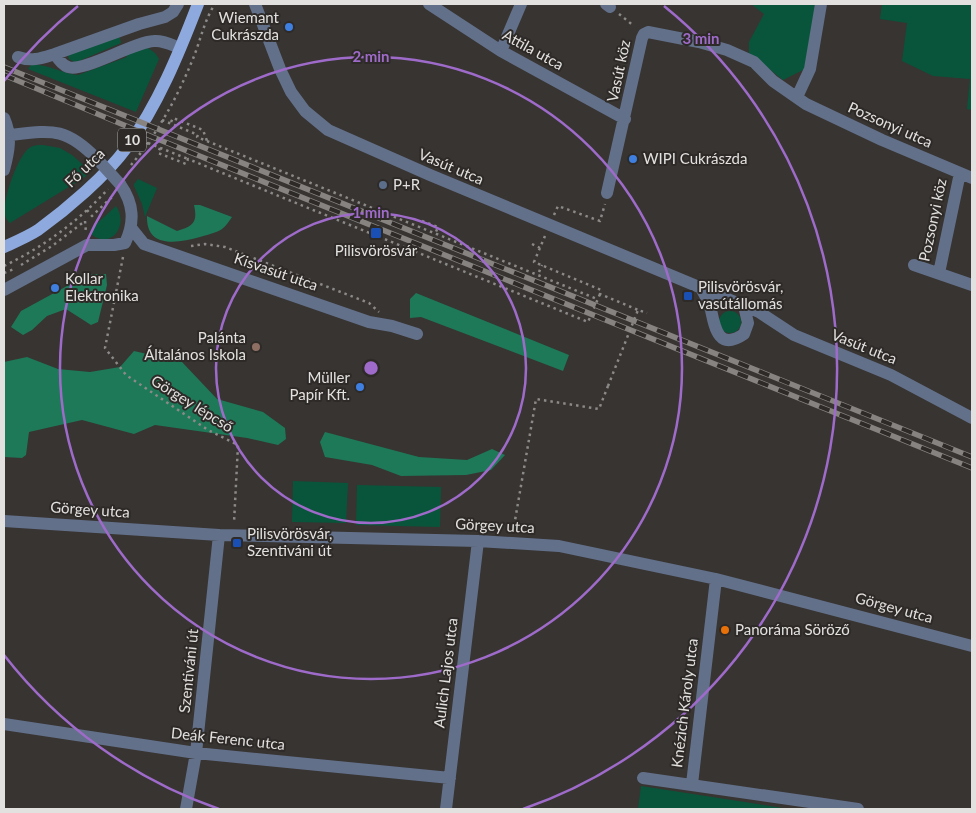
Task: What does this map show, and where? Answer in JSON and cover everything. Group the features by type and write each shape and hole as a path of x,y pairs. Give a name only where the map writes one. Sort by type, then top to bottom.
{"main road":[{"name":"Fő utca","path":"4,247 36,231 56,216 120,157 152,107 180,48 198,4"}],"street":[{"path":"18,57 26,60 39,60 138,24 165,17 173,12 178,4"},
{"name":"Vasút utca","path":"255,4 280,69 292,92 305,111 328,130 362,147 744,306 766,316 794,335 891,375 972,418"},
{"name":"Attila utca","path":"429,4 501,51 625,119"},
{"path":"501,51 521,4"},
{"path":"797,97 810,69 821,4"},
{"name":"Vasút köz","path":"608,193 644,34 648,32 699,42 727,50 754,62 773,81 797,97"},
{"path":"55,54 68,68 80,68 119,51 156,40 180,48"},
{"name":"Pozsonyi utca","path":"797,97 845,124 972,178"},
{"path":"4,118 10,135 9,151 4,170"},
{"path":"4,290 87,245 125,243 132,229 131,209 121,186 78,141 66,134 52,131 10,135"},
{"name":"Pozsonyi köz","path":"939,274 960,172"},
{"name":"Kisvasút utca","path":"132,229 144,244 369,322 392,326 417,334"},
{"name":"Pozsonyi köz","path":"914,265 972,285"},
{"path":"701,288 709,304 715,329 718,335 724,339 732,340 744,334 748,323 744,306"},
{"name":"Görgey utca","path":"4,521 234,536 478,541 559,546 716,579 972,646"},
{"name":"Szentiváni út","path":"186,809 196,753 219,535"},
{"name":"Aulich Lajos utca","path":"446,809 478,541"},
{"name":"Knézich Károly utca","path":"716,579 692,784 858,809"},
{"name":"Deák Ferenc utca","path":"4,724 196,753 450,778"},
{"path":"643,778 692,784"}],"path":[{"path":"206,26 215,4"},
{"path":"608,5 644,34"},
{"path":"170,123 172,118 203,130 207,141"},
{"path":"162,120 198,135 197,137 598,299"},
{"path":"148,143 588,322 601,290 534,262 558,206 600,221 608,193"},
{"path":"87,210 92,216 121,186"},
{"path":"422,220 438,227 435,234"},
{"path":"4,273 16,268 52,246 85,221"},
{"name":"Görgey lépcső","path":"125,243 105,348 126,375 208,430 238,445 234,536"},
{"path":"174,253 205,244 225,247 369,303 392,326"},
{"path":"532,244 540,248"},
{"path":"12,262 16,268"},
{"path":"539,272 542,265"},
{"path":"600,294 647,313"},
{"path":"514,527 536,398 598,409 638,310"}],"green space":[{"path":"751,4 815,4 805,69 783,80 749,53 749,42 764,14"},
{"path":"882,4 972,4 972,110 967,109 970,79 933,76 902,61 907,23 880,19"},
{"path":"119,35 121,43 79,61 74,62 69,59 68,55"},
{"path":"148,48 159,59 136,112 28,69 31,65 37,65 78,75 127,57 125,54"},
{"path":"43,145 60,148 72,155 90,171 85,177 10,223 5,216 5,206 8,189 15,170 28,149 33,146"},
{"path":"138,179 157,188 145,217 142,204 134,186"},
{"path":"194,205 200,205 232,217 220,230 182,241 165,241 158,239 152,234 148,227 147,216 177,231 187,227 195,220"},
{"path":"116,206 120,213 121,221 116,233 106,239 99,239 92,235 91,229"},
{"path":"89,274 106,274 107,285 98,322 91,325 66,309 47,316 32,330 23,335 11,327 21,311"},
{"path":"416,293 569,355 563,371 421,317 410,318 410,299"},
{"path":"730,311 738,314 741,322 738,330 730,333 722,330 719,322 722,314"},
{"path":"134,351 182,362 217,399 263,412 285,428 286,439 278,445 247,438 155,425 134,434 82,420 29,432 26,455 22,458 4,457 4,362 27,357 58,369 90,372 120,367"},
{"path":"325,432 419,457 467,460 492,449 505,455 491,470 466,475 401,476 372,465 325,457 320,442"},
{"path":"293,481 348,483 346,523 292,522"},
{"path":"357,485 441,487 440,527 356,525"},
{"path":"641,786 789,809 638,809"}],"railway":[{"path":"4,67 972,457"},
{"path":"4,75 155,138 972,468"}],"place":[{"name":"Wiemant Cukrászda","path":"289,27"},
{"name":"WIPI Cukrászda","path":"633,159"},
{"name":"P+R","path":"383,185"},
{"name":"Pilisvörösvár","path":"376,233"},
{"name":"Kollar Elektronika","path":"55,288"},
{"name":"Pilisvörösvár, vasútállomás","path":"688,296"},
{"name":"Palánta Általános Iskola","path":"256,347"},
{"name":"Müller Papír Kft.","path":"360,387"},
{"name":"Pilisvörösvár, Szentiváni út","path":"237,543"},
{"name":"Panoráma Söröző","path":"725,630"}]}
